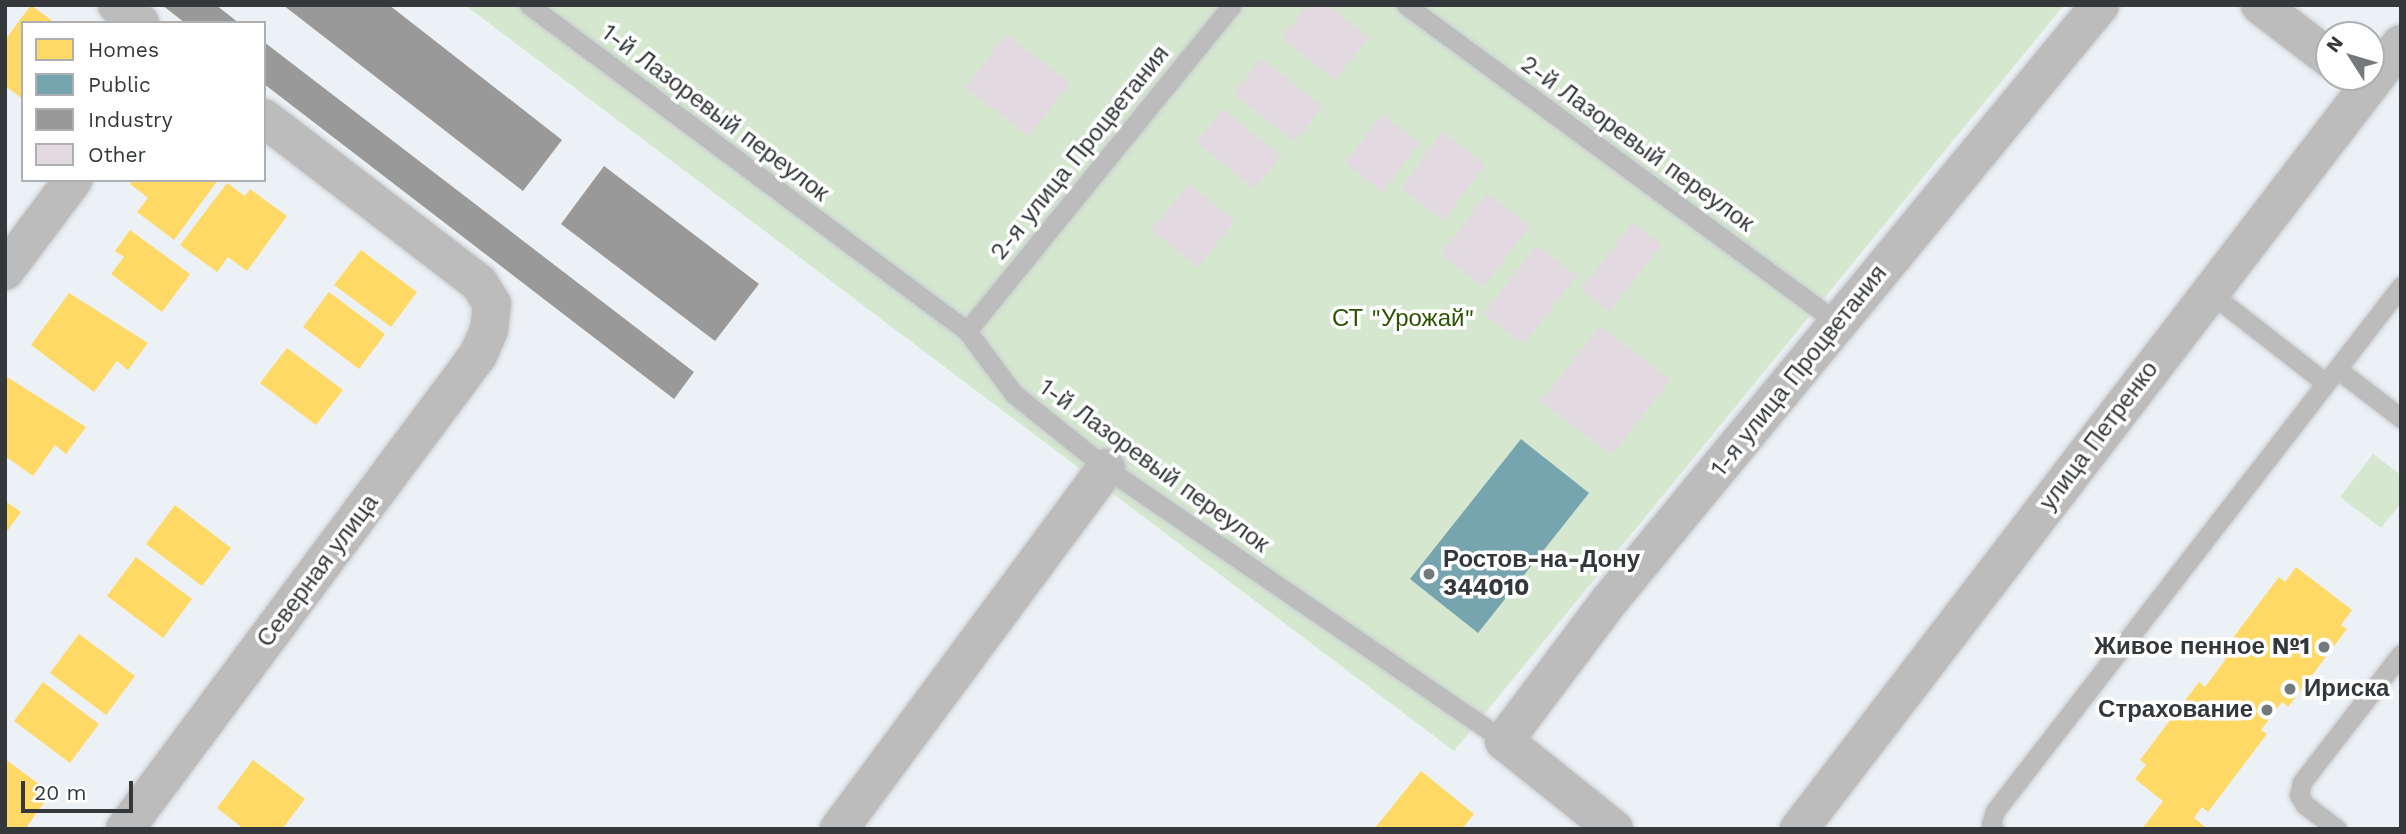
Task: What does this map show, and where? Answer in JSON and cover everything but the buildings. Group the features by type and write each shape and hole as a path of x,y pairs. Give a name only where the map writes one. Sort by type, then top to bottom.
{"street":[{"path":"117,5 137,21"},
{"name":"1-я улица Процветания","path":"1504,741 1610,600 2099,5"},
{"path":"2260,5 2315,47"},
{"name":"улица Петренко","path":"2385,59 2401,44"},
{"name":"улица Петренко","path":"1799,829 2209,292 2354,91"},
{"name":"Северная улица","path":"125,829 478,355 492,304 458,265 266,120"},
{"path":"5,271 72,182"},
{"path":"839,829 1107,468"},
{"path":"1504,741 1614,829"}],"lane":[{"name":"1-й Лазоревый переулок","path":"529,5 967,331 1014,394 1107,468 1504,741"},
{"name":"2-я улица Процветания","path":"967,331 1232,5"},
{"name":"2-й Лазоревый переулок","path":"1406,5 1838,323"},
{"path":"1994,829 1991,824 1995,811 2401,286"},
{"path":"2209,292 2331,376 2401,418"},
{"path":"2337,829 2305,805 2299,794 2302,782 2401,653"}],"green space":[{"name":"СТ \"Урожай\"","path":"465,5 2064,5 1454,751"},
{"path":"2373,454 2401,475 2401,503 2381,528 2340,497"}],"place":[{"name":"Ростов-на-Дону 344010","path":"1429,574"},
{"name":"Живое пенное №1","path":"2324,647"},
{"name":"Ириска","path":"2290,689"},
{"name":"Страхование","path":"2267,710"}]}
